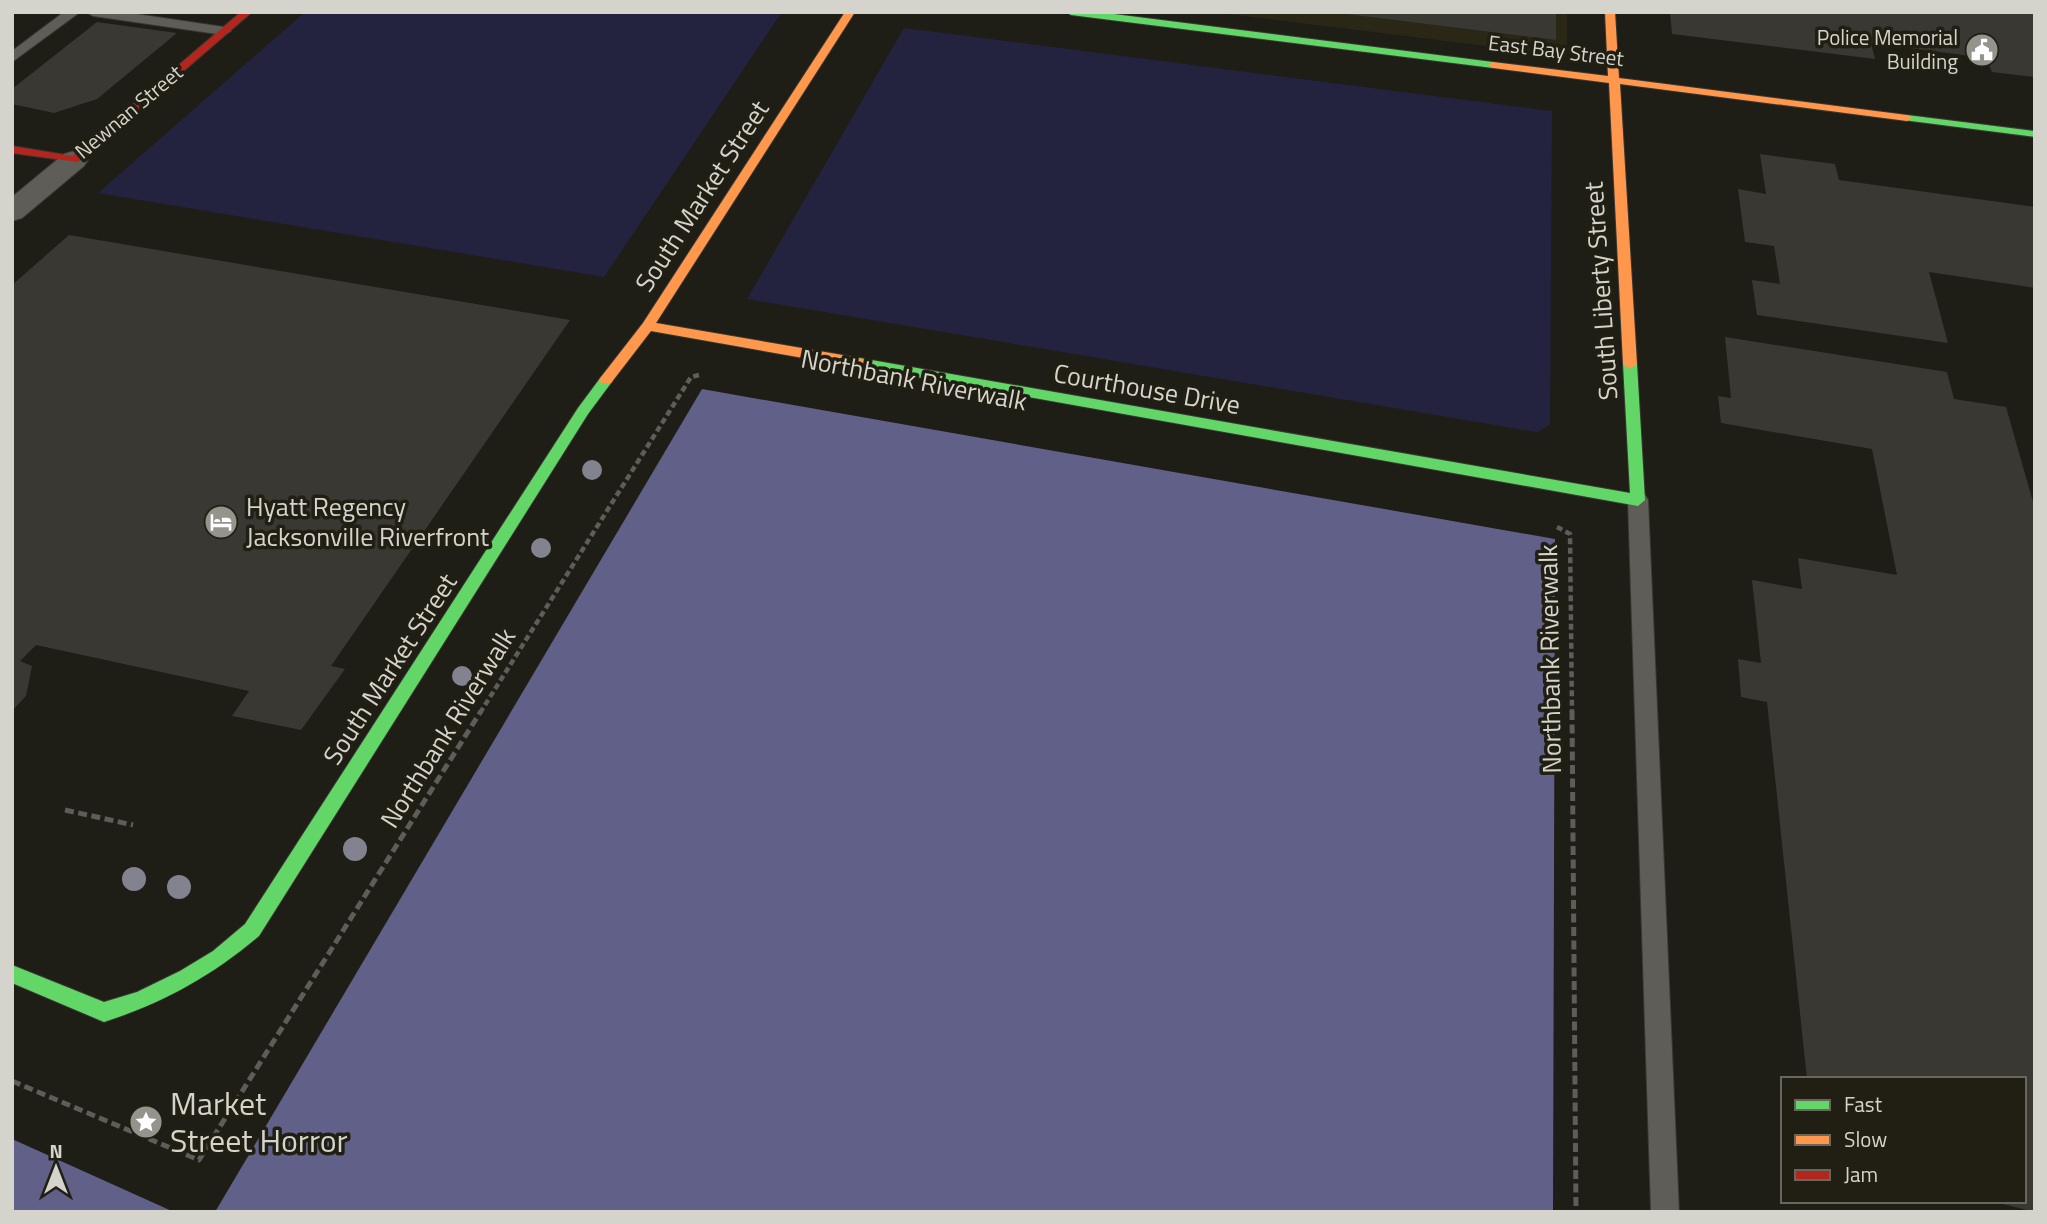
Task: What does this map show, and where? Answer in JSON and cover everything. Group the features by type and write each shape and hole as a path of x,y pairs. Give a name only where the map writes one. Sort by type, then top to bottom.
{"street":[{"name":"Newnan Street","path":"12,212 247,12"},
{"name":"South Market Street","path":"12,974 104,1012 140,1001 187,978 220,957 252,930 583,411 648,326 850,12"},
{"name":"East Bay Street","path":"1071,12 2035,134"},
{"name":"South Liberty Street","path":"1610,12 1638,500"},
{"path":"12,149 74,160"},
{"name":"Courthouse Drive","path":"648,326 1638,500"}],"lane":[{"path":"12,58 73,12"},
{"path":"93,12 224,31"},
{"path":"1638,500 1665,1212"}],"path":[{"name":"Northbank Riverwalk","path":"12,1081 199,1160 691,377 701,374"},
{"name":"Northbank Riverwalk","path":"1549,523 1570,534 1576,1212"},
{"path":"65,810 133,825"}],"shaded area":[{"path":"305,12 782,12 604,277 98,193"},
{"path":"1211,12 1567,12 1567,45 1557,51 1542,53"},
{"path":"904,28 1552,111 1550,425 1537,432 747,299"}],"water":[{"path":"702,389 1555,539 1553,1212 215,1212"},
{"path":"12,1139 174,1212 12,1212"}],"building":[{"path":"1556,12 1556,40 1346,14"},
{"name":"Police Memorial Building","path":"1670,12 2035,12 2035,77 1992,72 1986,58 1871,43 1875,59 1672,34"},
{"path":"97,22 177,33 97,99 54,113 12,104 12,89"},
{"path":"1760,154 1835,164 1839,180 2035,207 2035,288 1929,272 1948,343 1757,315 1752,280 1780,284 1774,246 1745,242 1738,189 1766,194"},
{"name":"Hyatt Regency Jacksonville Riverfront","path":"69,235 570,320 331,666 345,669 301,730 232,716 249,691 36,645 20,661 32,666 26,696 12,711 12,285"},
{"path":"1725,337 1947,372 1954,399 2006,407 2035,509 2035,1212 1999,1203 2026,1203 2026,1077 1807,1077 1767,702 1741,697 1738,659 1761,663 1752,580 1802,589 1798,558 1897,575 1872,449 1721,423 1718,396 1731,398"}],"traffic: fast":[{"path":"1071,12 1493,65"},
{"path":"1907,118 2035,134"},
{"path":"860,363 1638,500 1630,364"},
{"path":"12,974 104,1012 140,1001 187,978 220,957 252,930 583,411 606,380"}],"traffic: slow":[{"path":"606,380 648,326 850,12"},
{"path":"1610,12 1630,364"},
{"path":"1493,65 1907,118"},
{"path":"648,326 860,363"}],"traffic: jam":[{"path":"12,149 74,160 247,12"}],"place":[{"name":"Police Memorial Building","path":"1982,50"},
{"name":"Hyatt Regency Jacksonville Riverfront","path":"221,522"},
{"name":"Market Street Horror","path":"146,1122"}]}
